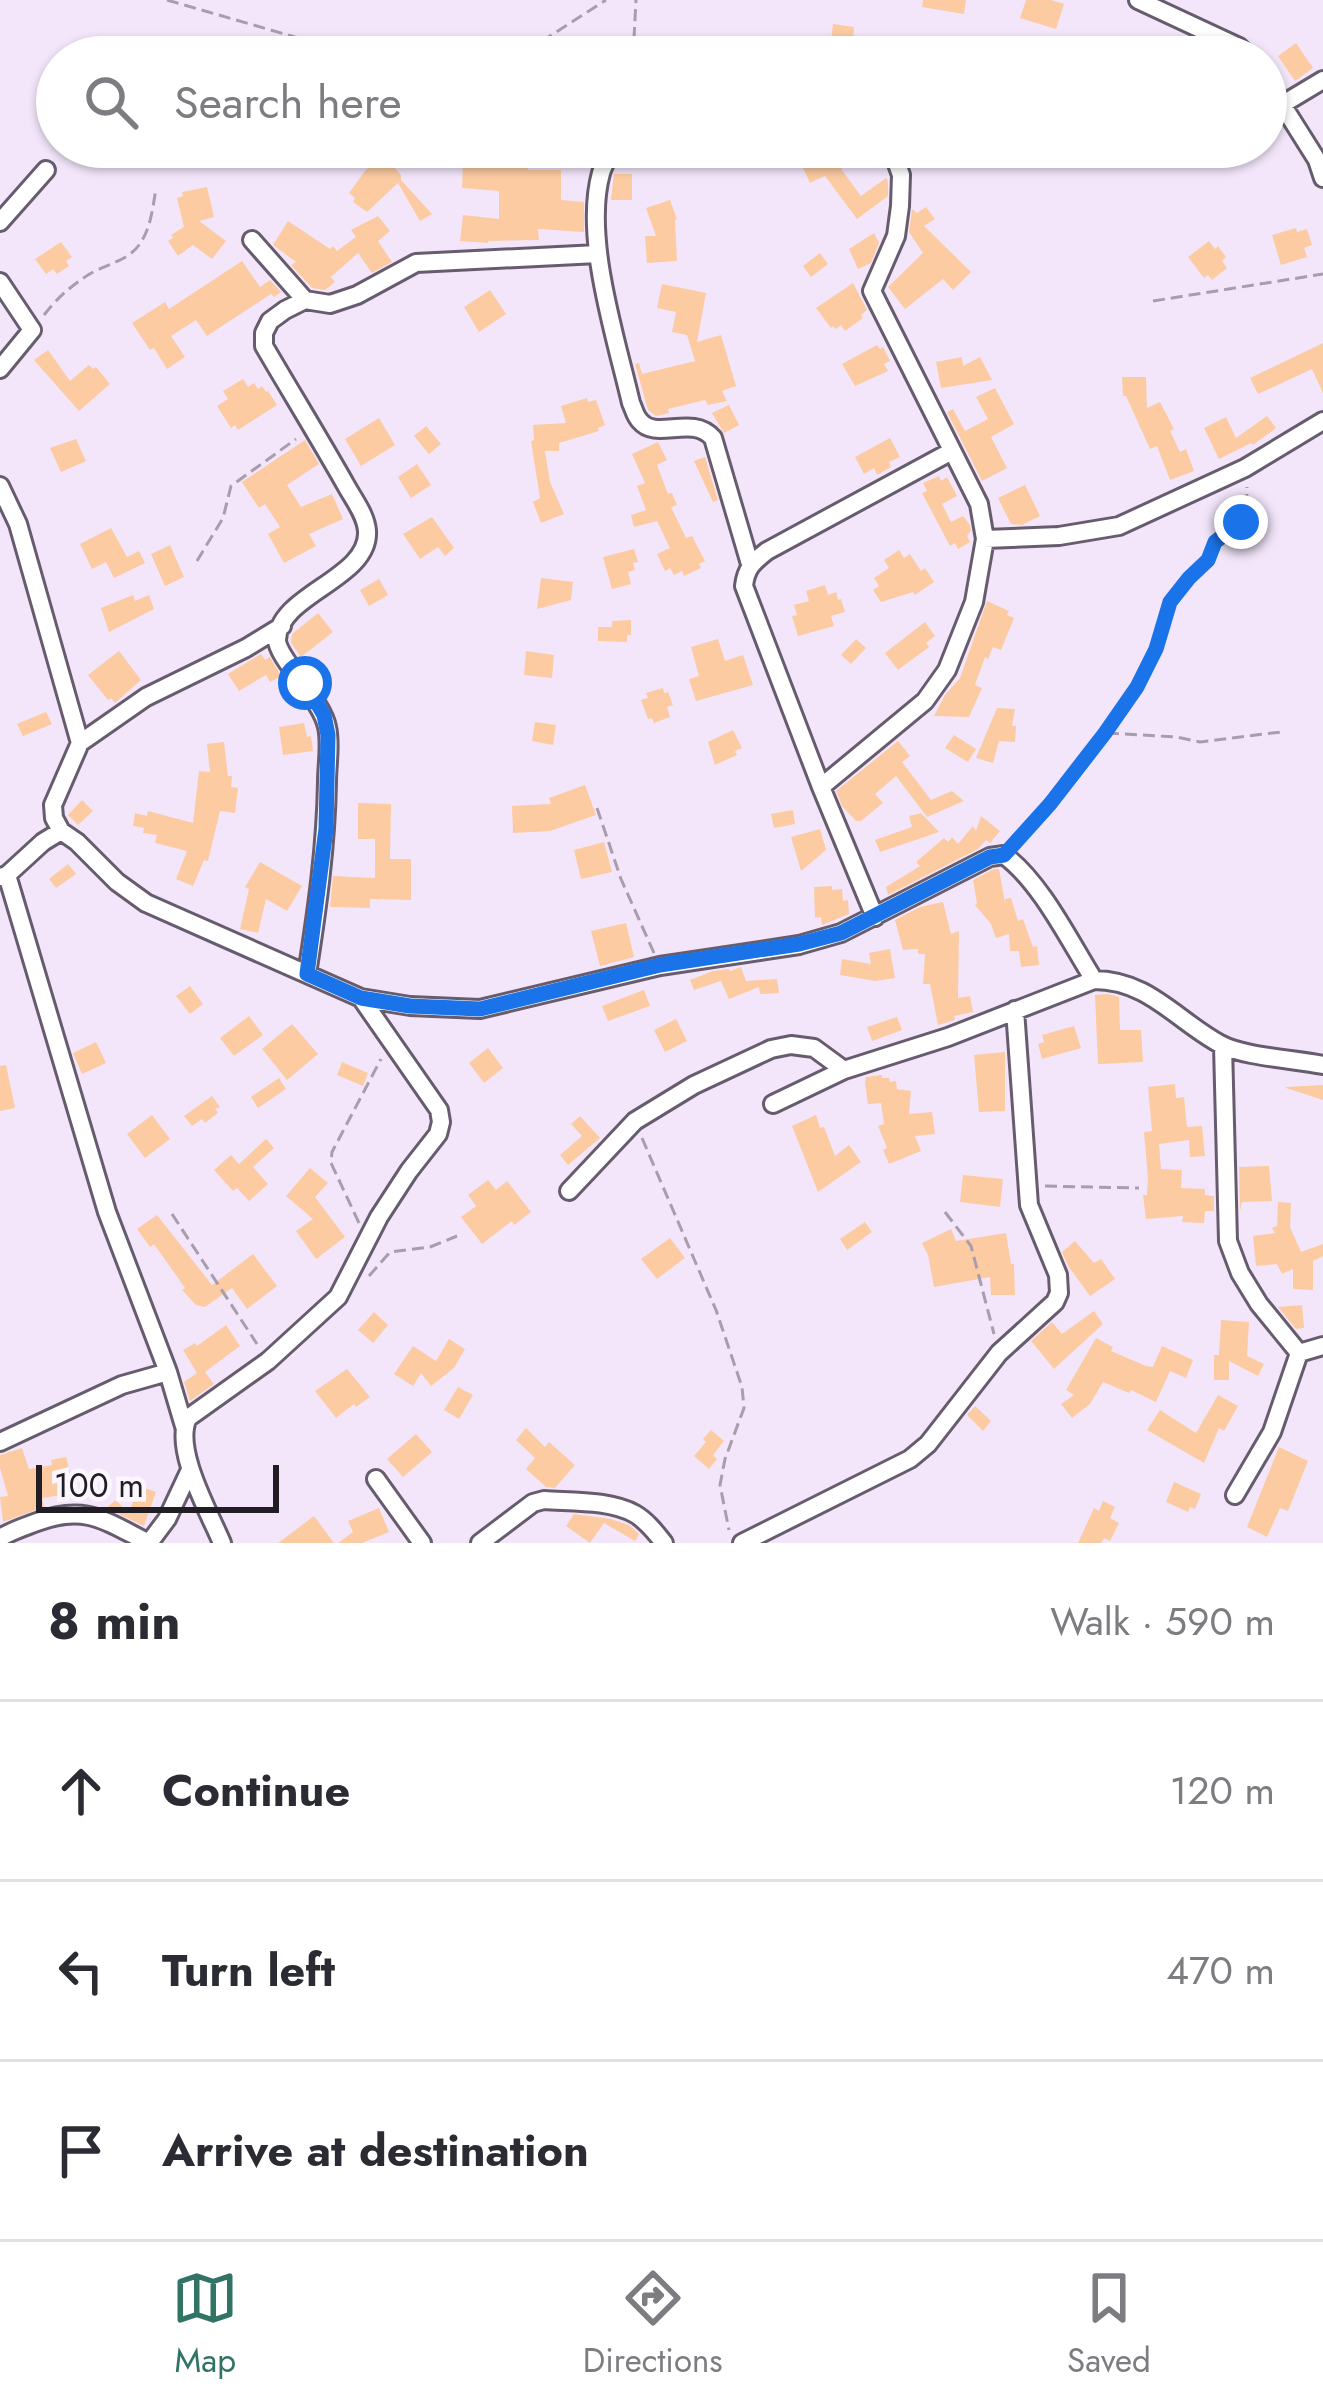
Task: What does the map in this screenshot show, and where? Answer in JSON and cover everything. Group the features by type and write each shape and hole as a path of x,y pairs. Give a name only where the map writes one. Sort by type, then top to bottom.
{"street":[{"path":"1138,0 1215,36"},
{"path":"1287,102 1323,80"},
{"path":"1287,111 1323,178"},
{"path":"603,168 597,204 598,254 631,403 641,424 650,428 698,427 713,438 750,564"},
{"path":"821,787 925,700 947,670 974,602 985,539 979,504 872,291 896,236 898,168"},
{"path":"0,222 46,170"},
{"path":"252,240 305,300 330,304 416,263 598,254"},
{"path":"0,282 32,330 0,369"},
{"path":"305,300 270,321 264,346 368,531 355,562 299,604 278,639 279,648 324,715 328,735 326,829 307,974"},
{"path":"985,539 1059,536 1119,526 1245,468 1323,421"},
{"path":"875,917 744,586 746,572 767,551 952,451"},
{"path":"0,486 18,524 80,743 53,805 54,818 61,831 146,903 361,998 480,1009 660,965 841,933 990,857 1004,855 1041,897 1094,980"},
{"path":"80,743 146,697 282,626"},
{"path":"61,831 3,876 107,1212 168,1372 184,1426 190,1470 221,1543"},
{"path":"773,1104 844,1070 948,1037 1094,980 1117,980 1136,987 1223,1046 1323,1065"},
{"path":"184,1426 188,1418 268,1361 338,1297 379,1217 438,1134 439,1110 361,998"},
{"path":"737,1543 910,1459 928,1444 999,1353 1052,1306 1059,1293 1058,1275 1029,1205 1015,1010"},
{"path":"1223,1046 1228,1240 1258,1304 1299,1353"},
{"path":"569,1191 634,1121 694,1085 771,1049 814,1048 844,1070"},
{"path":"1299,1353 1323,1346"},
{"path":"1235,1495 1272,1432 1299,1353"},
{"path":"0,1442 122,1385 168,1372"},
{"path":"0,1538 57,1515 83,1513 149,1543 167,1520 190,1470"},
{"path":"376,1479 422,1543"},
{"path":"480,1543 533,1503 544,1500 616,1507 635,1514 664,1543"}],"path":[{"path":"167,0 291,36"},
{"path":"550,36 606,0"},
{"path":"634,36 636,0"},
{"path":"32,330 58,297 139,246 156,188"},
{"path":"1153,301 1323,274"},
{"path":"197,560 223,518 231,486 312,428"},
{"path":"1004,855 1050,804 1137,687 1156,649 1170,602 1208,560 1215,542 1248,514 1245,468"},
{"path":"1105,733 1200,742 1281,732"},
{"path":"597,808 621,878 660,965"},
{"path":"368,1241 331,1162 332,1152 391,1042"},
{"path":"634,1121 716,1310 742,1388 744,1408 721,1484 737,1543"},
{"path":"1027,1186 1139,1188"},
{"path":"945,1212 970,1246 999,1353"},
{"path":"172,1214 268,1361"},
{"path":"368,1277 390,1252 420,1250 457,1236"}],"building":[{"path":"923,0 966,0 964,14 922,7"},
{"path":"1026,0 1064,4 1056,29 1020,18"},
{"path":"833,24 854,27 853,36 832,36"},
{"path":"1296,43 1313,68 1295,81 1287,69 1287,50"},
{"path":"395,168 432,214 420,221 398,183 367,212 349,193 365,171"},
{"path":"463,168 561,170 561,200 584,202 584,232 538,229 539,240 460,241 463,215 499,219 499,191 462,188"},
{"path":"803,168 843,168 861,196 886,178 888,196 857,219 825,176 810,183"},
{"path":"614,174 632,174 632,200 611,200"},
{"path":"207,187 214,217 199,221 226,241 212,259 193,245 178,256 168,241 184,227 177,198 182,192"},
{"path":"670,200 677,219 677,261 647,263 645,236 656,236 646,208"},
{"path":"926,207 935,219 924,226 971,272 953,290 943,279 905,309 888,287 923,253 909,232 912,209 917,213"},
{"path":"378,216 390,231 378,241 392,262 372,273 358,253 331,277 335,282 325,290 312,288 291,265 296,262 273,245 288,221 337,251 356,237 351,230"},
{"path":"1296,228 1297,232 1307,229 1312,245 1304,248 1307,257 1281,265 1272,235"},
{"path":"874,233 879,243 871,263 858,269 849,249"},
{"path":"1209,241 1226,257 1222,261 1227,268 1212,280 1208,275 1204,278 1188,257"},
{"path":"61,242 72,257 66,261 69,266 57,274 53,269 46,274 35,259"},
{"path":"820,253 828,264 811,277 803,266"},
{"path":"242,261 260,287 270,280 281,292 207,336 196,320 171,336 185,357 167,369 132,323 165,302 169,309"},
{"path":"853,283 867,310 845,331 841,325 831,328 816,308"},
{"path":"662,284 706,293 697,342 721,335 736,386 722,391 727,401 708,405 705,400 656,416 648,410 635,364 639,363 642,374 695,361 687,335 672,332 676,312 657,308"},
{"path":"490,290 506,314 479,332 464,307"},
{"path":"1323,343 1323,393 1312,369 1258,394 1250,378"},
{"path":"877,345 890,361 884,364 888,371 855,386 842,364"},
{"path":"48,350 70,381 89,365 110,384 79,411 34,360"},
{"path":"962,357 963,366 980,357 992,380 941,388 936,362"},
{"path":"1122,377 1146,377 1147,408 1160,402 1180,452 1186,449 1194,471 1170,480 1157,446 1150,449 1123,396"},
{"path":"243,379 248,387 262,386 277,405 238,430 235,425 231,428 217,406 228,399 223,391"},
{"path":"995,388 1014,424 991,437 1007,468 982,481 947,412 953,409 965,431 988,419 976,397"},
{"path":"587,398 588,402 596,400 605,425 559,443 559,451 545,451 550,482 564,514 541,523 533,502 540,498 533,425 566,423 561,406"},
{"path":"729,405 739,425 724,433 712,413"},
{"path":"1267,416 1276,428 1253,445 1219,459 1204,428 1226,417 1236,438"},
{"path":"379,418 395,445 361,466 345,439"},
{"path":"426,426 441,444 429,454 414,436"},
{"path":"890,438 900,457 877,475 874,468 864,474 855,457"},
{"path":"76,439 86,461 61,472 50,448"},
{"path":"305,440 319,464 287,485 301,507 332,494 343,519 309,534 316,546 284,563 268,534 280,527 265,504 259,508 242,482"},
{"path":"658,442 667,460 657,465 677,505 671,507 686,538 692,536 705,561 684,576 682,571 674,575 670,568 665,571 657,554 670,548 657,521 634,527 631,515 646,510 637,486 645,483 632,454"},
{"path":"705,457 718,500 713,502 694,461"},
{"path":"417,464 431,485 411,498 398,477"},
{"path":"939,476 941,481 947,477 957,496 942,504 951,522 963,516 970,525 970,542 958,549 955,543 950,546 922,493 927,491 923,483"},
{"path":"1025,485 1040,516 1022,525 1011,524 998,498"},
{"path":"432,517 454,548 445,556 438,547 420,559 403,534"},
{"path":"111,528 127,557 139,551 145,563 114,578 106,562 92,569 80,544"},
{"path":"170,545 184,577 165,586 151,554"},
{"path":"634,549 638,562 628,572 631,584 612,589 603,557"},
{"path":"899,550 904,558 910,554 934,582 915,595 881,602 873,590 879,586 874,578 889,568 884,560"},
{"path":"541,578 573,582 571,600 537,609"},
{"path":"379,579 388,595 369,606 360,590"},
{"path":"825,585 828,595 836,592 845,612 831,616 834,626 798,636 794,605 809,601 806,591"},
{"path":"133,595 135,601 149,595 154,609 109,632 101,608"},
{"path":"987,601 1014,618 1001,650 993,647 985,657 975,685 982,688 969,717 934,716 960,678"},
{"path":"318,613 333,632 301,657 291,643 292,634"},
{"path":"631,620 627,642 598,641 598,627"},
{"path":"925,622 935,636 926,643 929,647 898,670 885,653"},
{"path":"718,639 725,661 743,655 753,685 696,701 689,679 699,676 691,647"},
{"path":"856,639 866,648 851,664 841,655"},
{"path":"119,651 141,680 115,703 88,675"},
{"path":"526,651 554,655 552,678 524,675"},
{"path":"261,654 265,660 270,657 281,676 270,682 266,675 239,691 228,674"},
{"path":"663,688 673,705 667,707 670,717 654,723 641,700 648,698 646,693"},
{"path":"997,708 1015,709 1015,742 999,741 993,763 976,758"},
{"path":"46,712 52,724 23,736 17,724"},
{"path":"535,722 556,725 553,745 532,741"},
{"path":"304,723 313,751 283,755 279,727"},
{"path":"733,730 742,748 715,765 708,742"},
{"path":"954,735 976,749 968,762 945,748"},
{"path":"898,741 910,756 902,762 931,800 952,791 964,801 927,817 896,776 875,794 883,803 856,821 836,791"},
{"path":"224,742 231,787 238,788 235,813 220,811 208,861 204,860 193,886 176,879 187,851 155,843 157,835 133,826 135,813 147,816 148,811 193,823 199,771 210,772 207,744"},
{"path":"585,785 596,815 550,831 513,833 512,806 551,804 549,798"},
{"path":"82,800 93,811 78,825 68,815"},
{"path":"358,803 391,804 390,859 411,859 411,900 370,899 370,908 330,907 333,876 375,878 375,839 358,839"},
{"path":"793,810 795,824 774,828 771,814"},
{"path":"921,813 939,832 880,852 875,840 912,827 909,816"},
{"path":"981,816 1000,831 990,843 986,840 978,849 888,895 886,887 920,866 916,862 944,838 948,842 952,837 958,844 973,826 976,831"},
{"path":"820,829 826,850 801,871 791,837"},
{"path":"604,842 612,872 581,879 574,850"},
{"path":"260,862 302,886 287,911 266,899 258,933 240,929 249,889 245,887"},
{"path":"68,864 76,874 56,888 49,879"},
{"path":"999,869 1006,908 1005,899 1011,898 1018,921 1023,919 1033,947 1037,946 1039,965 1021,967 1019,951 1010,951 1009,934 996,938 975,905 973,880"},
{"path":"832,886 832,890 842,889 849,914 822,925 821,917 815,918 814,887"},
{"path":"943,902 951,934 959,931 958,998 970,996 973,1012 938,1025 930,984 923,984 925,954 918,954 918,949 903,950 895,920"},
{"path":"626,923 634,957 600,966 591,931"},
{"path":"890,949 895,978 875,981 840,975 842,959 871,964 869,953"},
{"path":"741,967 746,981 777,979 779,993 760,994 759,987 729,999 721,981 694,990 690,980 713,971"},
{"path":"190,986 203,1004 190,1014 176,996"},
{"path":"644,990 650,1006 608,1021 602,1006"},
{"path":"1095,995 1119,997 1120,1030 1141,1030 1143,1062 1098,1064"},
{"path":"249,1016 263,1035 234,1056 220,1038"},
{"path":"897,1017 902,1030 872,1041 867,1027"},
{"path":"676,1019 687,1041 665,1052 654,1030"},
{"path":"292,1024 318,1054 287,1080 262,1049"},
{"path":"1074,1026 1081,1048 1042,1059 1038,1044 1044,1042 1042,1035"},
{"path":"96,1042 106,1063 82,1074 73,1053"},
{"path":"488,1048 503,1068 484,1083 469,1063"},
{"path":"1005,1052 1005,1111 979,1112 974,1055"},
{"path":"342,1062 368,1073 363,1086 337,1075"},
{"path":"6,1065 15,1108 0,1111 0,1066"},
{"path":"882,1075 896,1081 897,1089 911,1091 909,1114 932,1112 935,1134 915,1136 921,1151 889,1164 878,1126 884,1124 881,1103 868,1104 865,1083 866,1077"},
{"path":"279,1078 286,1089 258,1108 251,1097"},
{"path":"1175,1084 1176,1098 1184,1097 1187,1127 1202,1126 1205,1156 1190,1157 1189,1140 1159,1144 1161,1169 1182,1170 1181,1188 1205,1189 1205,1195 1214,1196 1214,1211 1205,1211 1204,1223 1182,1222 1183,1216 1146,1219 1144,1132 1152,1131 1148,1087"},
{"path":"1323,1085 1323,1100 1286,1088 1286,1087"},
{"path":"212,1096 220,1107 215,1109 218,1113 192,1126 184,1116"},
{"path":"152,1115 170,1139 145,1158 127,1134"},
{"path":"816,1115 835,1156 849,1145 861,1162 818,1192 792,1126"},
{"path":"580,1116 600,1138 568,1165 560,1155 582,1136 571,1124"},
{"path":"266,1139 274,1148 253,1167 268,1184 249,1201 214,1170 231,1155 239,1164"},
{"path":"1269,1166 1272,1201 1242,1202 1240,1211 1239,1167"},
{"path":"310,1168 328,1183 315,1197 345,1237 316,1259 296,1231 313,1219 286,1196"},
{"path":"963,1175 1003,1179 1000,1207 960,1202"},
{"path":"488,1180 496,1190 507,1181 531,1212 482,1244 461,1217 476,1206 468,1195"},
{"path":"1278,1202 1291,1203 1290,1227 1301,1252 1323,1244 1323,1256 1313,1261 1313,1290 1293,1289 1293,1269 1282,1274 1277,1264 1256,1266 1253,1236 1275,1233"},
{"path":"157,1215 212,1285 253,1254 277,1286 247,1309 232,1288 205,1307 196,1305 154,1244 150,1247 137,1229"},
{"path":"865,1222 872,1232 847,1250 840,1239"},
{"path":"951,1229 956,1241 1006,1233 1015,1295 991,1295 990,1277 934,1287 922,1243"},
{"path":"670,1238 685,1258 657,1279 641,1259"},
{"path":"1075,1241 1094,1263 1101,1259 1115,1279 1090,1296 1062,1252"},
{"path":"1302,1305 1304,1328 1296,1329 1278,1307"},
{"path":"1094,1311 1103,1324 1054,1369 1031,1341 1052,1322 1062,1334"},
{"path":"374,1312 388,1325 373,1343 358,1330"},
{"path":"1221,1320 1249,1322 1247,1356 1264,1364 1258,1376 1229,1361 1229,1380 1214,1380"},
{"path":"226,1325 240,1346 205,1372 214,1384 190,1401 184,1382 197,1373 183,1350"},
{"path":"1096,1338 1113,1347 1111,1351 1146,1366 1153,1367 1162,1346 1193,1360 1186,1378 1170,1371 1156,1402 1103,1382 1090,1404 1072,1418 1061,1404 1074,1395 1066,1390"},
{"path":"449,1339 465,1349 454,1368 431,1386 421,1373 413,1386 394,1374 413,1346 436,1361"},
{"path":"347,1369 370,1397 336,1418 315,1391"},
{"path":"458,1387 473,1395 459,1419 444,1410"},
{"path":"1218,1395 1238,1406 1224,1431 1219,1428 1204,1463 1147,1430 1160,1410 1196,1433"},
{"path":"975,1406 991,1421 983,1431 967,1415"},
{"path":"526,1428 545,1447 549,1442 575,1465 555,1488 546,1487 526,1469 535,1458 516,1440"},
{"path":"711,1430 724,1441 709,1469 694,1456"},
{"path":"416,1434 432,1452 403,1477 387,1459"},
{"path":"1279,1447 1308,1461 1288,1511 1280,1508 1267,1537 1247,1527"},
{"path":"22,1448 29,1469 66,1457 76,1493 42,1498 44,1507 3,1522 0,1497 8,1496 0,1455"},
{"path":"1174,1482 1201,1494 1195,1509 1190,1507 1188,1512 1166,1502"},
{"path":"142,1487 156,1492 144,1526 106,1508 116,1500 129,1514"},
{"path":"1103,1501 1115,1507 1110,1518 1119,1523 1110,1541 1078,1543 1094,1508 1099,1511"},
{"path":"379,1508 389,1532 362,1543 338,1543 353,1532 348,1521"},
{"path":"574,1514 611,1519 639,1534 635,1541 604,1523 590,1543 566,1526"},
{"path":"314,1516 334,1543 278,1543"}],"route":[{"path":"305,683 324,715 328,735 326,829 307,974 361,998 480,1009 660,965 841,933 990,857 1004,855 1105,733 1156,649 1170,602 1208,560 1215,542 1241,522"}]}
